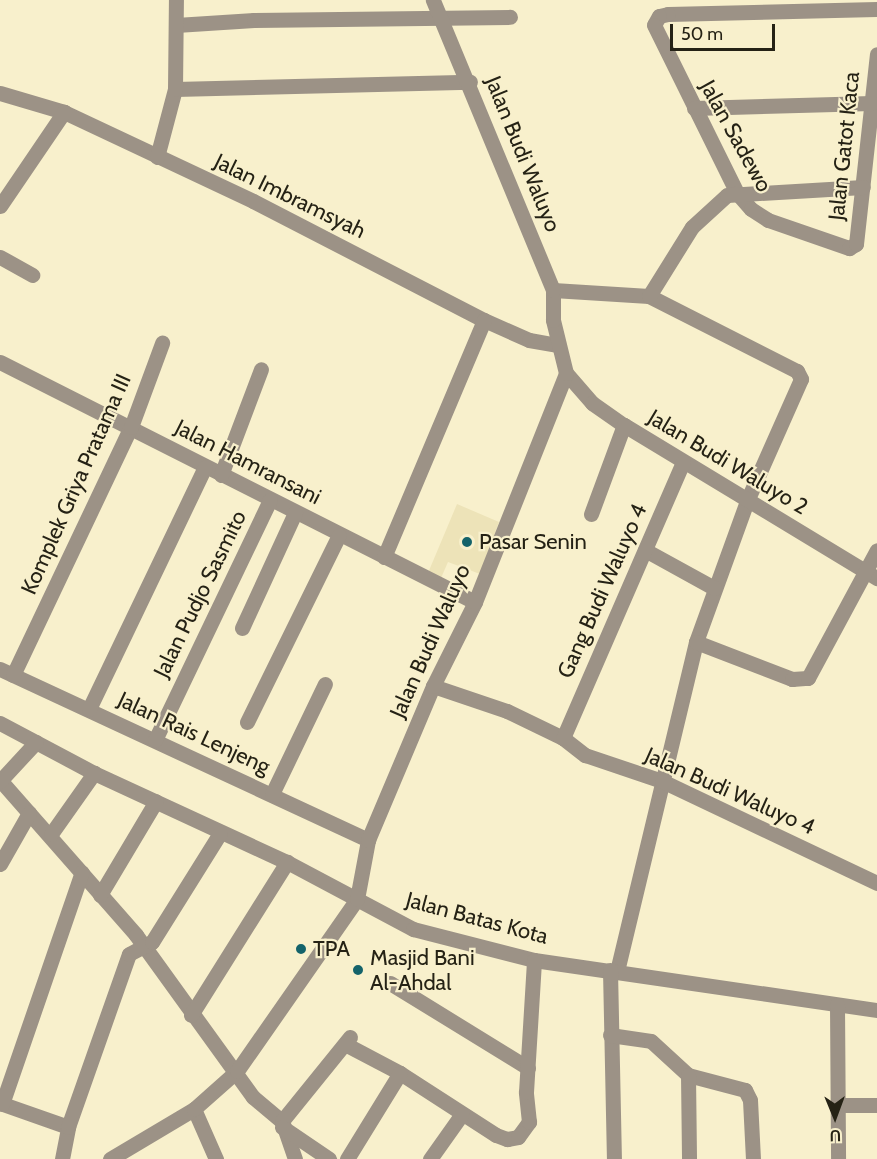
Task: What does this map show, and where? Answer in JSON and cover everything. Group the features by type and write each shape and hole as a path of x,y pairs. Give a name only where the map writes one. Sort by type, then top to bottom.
{"street":[{"path":"157,157 175,89 176,0"},
{"name":"Jalan Budi Waluyo","path":"357,899 368,840 433,686 475,602 566,373 557,345 553,290 470,82 433,0"},
{"name":"Jalan Sadewo","path":"856,244 849,248 768,220 737,193 654,30 659,16 877,9"},
{"path":"176,25 254,20 443,19 510,16"},
{"name":"Jalan Gatot Kaca","path":"856,244 873,133 872,103 877,54"},
{"path":"175,89 470,82"},
{"name":"Jalan Imbramsyah","path":"0,93 64,112 273,211 484,320 536,343 557,345"},
{"path":"694,108 872,103"},
{"path":"0,206 64,112"},
{"path":"649,296 692,227 718,200 737,193 863,187"},
{"path":"0,257 32,275"},
{"path":"553,290 649,296 797,371 801,384 747,501 696,642 613,970 610,1035 614,1159"},
{"path":"384,558 484,320"},
{"name":"Komplek Griya Pratama III","path":"6,672 131,427 162,343"},
{"name":"Jalan Hamransani","path":"0,362 475,602"},
{"path":"221,475 261,369"},
{"name":"Jalan Budi Waluyo 2","path":"566,373 592,403 624,425 872,575"},
{"path":"591,514 624,425"},
{"name":"Gang Budi Waluyo 4","path":"563,738 683,462"},
{"path":"89,710 205,467"},
{"name":"Jalan Pudjo Sasmito","path":"155,740 270,500"},
{"path":"242,628 295,513"},
{"path":"247,722 339,535"},
{"path":"645,550 714,588"},
{"path":"696,642 792,679 808,678 872,575 877,550"},
{"name":"Jalan Rais Lenjeng","path":"6,672 368,840"},
{"path":"272,794 326,684"},
{"name":"Jalan Budi Waluyo 4","path":"433,686 507,711 563,738 594,759 662,781 877,883"},
{"name":"Jalan Batas Kota","path":"0,723 94,773 287,862 413,929 534,960 877,1010"},
{"path":"36,742 0,781 51,834 143,946 191,1015 237,1071 253,1097 282,1124 329,1159"},
{"path":"51,834 94,773"},
{"path":"100,895 156,801"},
{"path":"0,864 29,813"},
{"path":"62,1159 68,1127 129,954 152,942 220,833"},
{"path":"191,1015 287,862"},
{"path":"68,1127 1,1103 82,872"},
{"path":"110,1159 133,1154 194,1109 237,1071 357,899"},
{"path":"282,1124 347,1040 496,1135 507,1139 518,1137 528,1122 528,1068 534,960"},
{"path":"390,983 528,1068"},
{"path":"837,1005 838,1159"},
{"path":"610,1035 651,1041 688,1075 745,1090 750,1100 753,1159"},
{"path":"347,1159 400,1073"},
{"path":"688,1075 689,1159"},
{"path":"837,1105 877,1105"},
{"path":"194,1109 216,1159"},
{"path":"430,1159 462,1114"},
{"path":"282,1124 295,1159"}],"shaded area":[{"name":"Pasar Senin","path":"457,504 499,522 480,574 448,562 441,578 428,573"}],"place":[{"name":"Pasar Senin","path":"467,542"},
{"name":"TPA","path":"301,949"},
{"name":"Masjid Bani Al-Ahdal","path":"358,970"}]}
